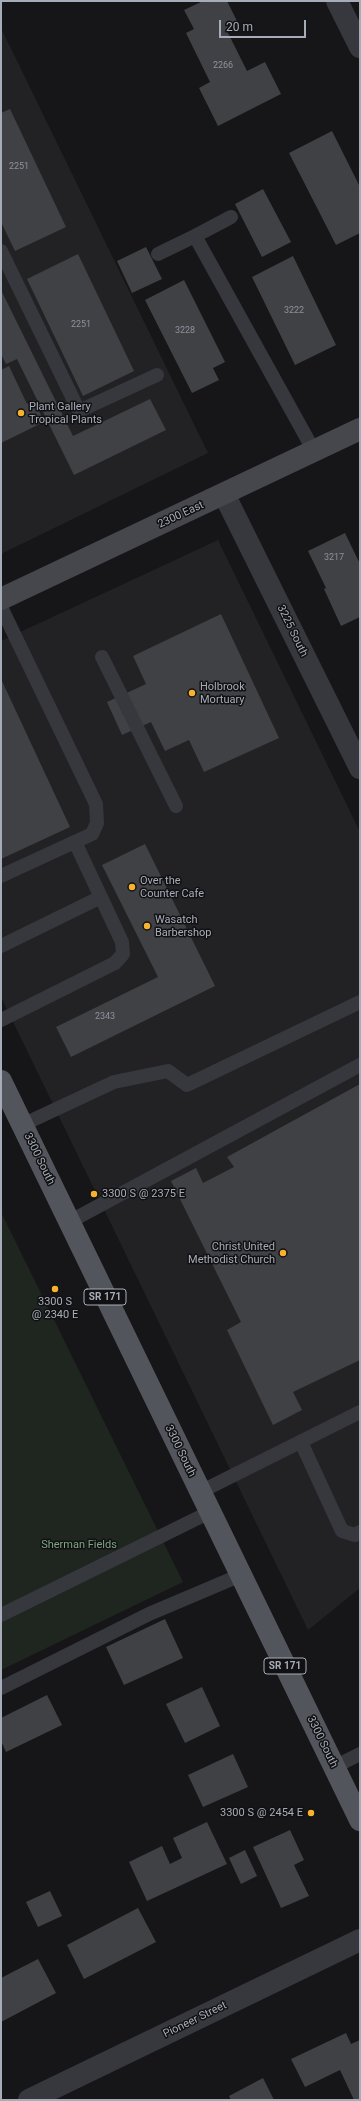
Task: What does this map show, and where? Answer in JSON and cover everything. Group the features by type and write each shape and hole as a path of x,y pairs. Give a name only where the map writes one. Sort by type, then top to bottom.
{"main road":[{"name":"2300 East","path":"1,599 360,429"},
{"name":"3300 South","path":"1,1081 360,1820"}],"street":[{"path":"337,1 360,47"},
{"name":"3225 South","path":"224,494 360,768"},
{"name":"Pioneer Street","path":"33,2099 360,1940"}],"lane":[{"path":"158,254 231,218"},
{"path":"195,236 314,451"},
{"path":"1,251 79,410 157,375"},
{"path":"1,607 96,804 97,823 92,834 1,876"},
{"path":"102,656 176,806"},
{"path":"1,1020 115,963 123,954 122,942 75,842"},
{"path":"1,946 101,897"},
{"path":"22,1125 114,1082 168,1071 187,1085 360,1002"},
{"path":"69,1222 360,1065"},
{"path":"200,1492 360,1412"},
{"path":"301,1442 342,1530 355,1535 360,1532"},
{"path":"1,1615 210,1512"},
{"path":"1,1688 150,1614 241,1575"},
{"path":"334,1767 360,1754"}],"shaded area":[{"path":"1,28 208,453 1,554"},
{"path":"218,540 360,832 360,1588 308,1630 1,997 1,641"}],"green space":[{"name":"Sherman Fields","path":"1,1212 183,1582 1,1670"}],"building":[{"path":"203,1 227,1 239,25 227,31 247,71 265,62 281,94 218,126 199,88 210,82 186,33 194,29 184,10"},
{"path":"10,109 66,227 15,251 1,222 1,113"},
{"path":"332,131 360,187 360,233 336,245 289,153"},
{"path":"263,189 291,242 262,257 235,204"},
{"path":"146,247 162,279 132,293 117,261"},
{"path":"78,254 134,371 83,396 27,279"},
{"path":"293,256 336,345 295,365 252,277"},
{"path":"184,280 225,362 213,368 219,380 192,393 145,300"},
{"path":"1,290 73,436 150,399 166,430 74,475 17,359 6,364 1,354"},
{"name":"Plant Gallery Tropical Plants","path":"9,366 27,404 34,400 44,422 1,443 1,370"},
{"path":"345,533 360,564 360,617 341,626 324,589 326,588 308,551"},
{"name":"Holbrook Mortuary","path":"221,614 279,738 204,772 189,740 165,751 151,722 122,735 107,702 146,684 133,656"},
{"path":"1,679 70,827 1,859"},
{"path":"145,844 215,986 71,1057 56,1027 158,977 102,865"},
{"name":"Christ United Methodist Church","path":"360,1084 360,1360 293,1392 302,1410 273,1425 227,1330 241,1322 171,1181 196,1168 203,1183 234,1167 227,1157"},
{"path":"165,1619 183,1658 124,1685 106,1647"},
{"path":"202,1687 220,1726 185,1743 166,1704"},
{"path":"47,1695 62,1725 6,1752 1,1741 1,1718"},
{"path":"233,1754 248,1787 203,1807 188,1775"},
{"path":"207,1822 227,1864 147,1901 129,1862 162,1846 170,1864 182,1858 173,1838"},
{"path":"290,1830 304,1860 294,1865 309,1896 281,1908 253,1847"},
{"path":"245,1850 257,1876 241,1884 229,1858"},
{"path":"50,1891 62,1916 38,1927 26,1902"},
{"path":"138,1908 156,1942 84,1979 67,1945"},
{"path":"38,1959 56,1993 1,2022 1,1978"},
{"path":"346,2033 351,2044 360,2040 360,2100 354,2100 340,2070 305,2087 291,2059"},
{"path":"263,2078 274,2100 231,2100 229,2096"}],"place":[{"name":"Plant Gallery Tropical Plants","path":"21,413"},
{"name":"Holbrook Mortuary","path":"192,693"},
{"name":"Over the Counter Cafe","path":"132,887"},
{"name":"Wasatch Barbershop","path":"147,926"},
{"name":"3300 S @ 2375 E","path":"94,1194"},
{"name":"Christ United Methodist Church","path":"283,1253"},
{"name":"3300 S @ 2340 E","path":"55,1289"},
{"name":"3300 S @ 2454 E","path":"311,1813"}]}
